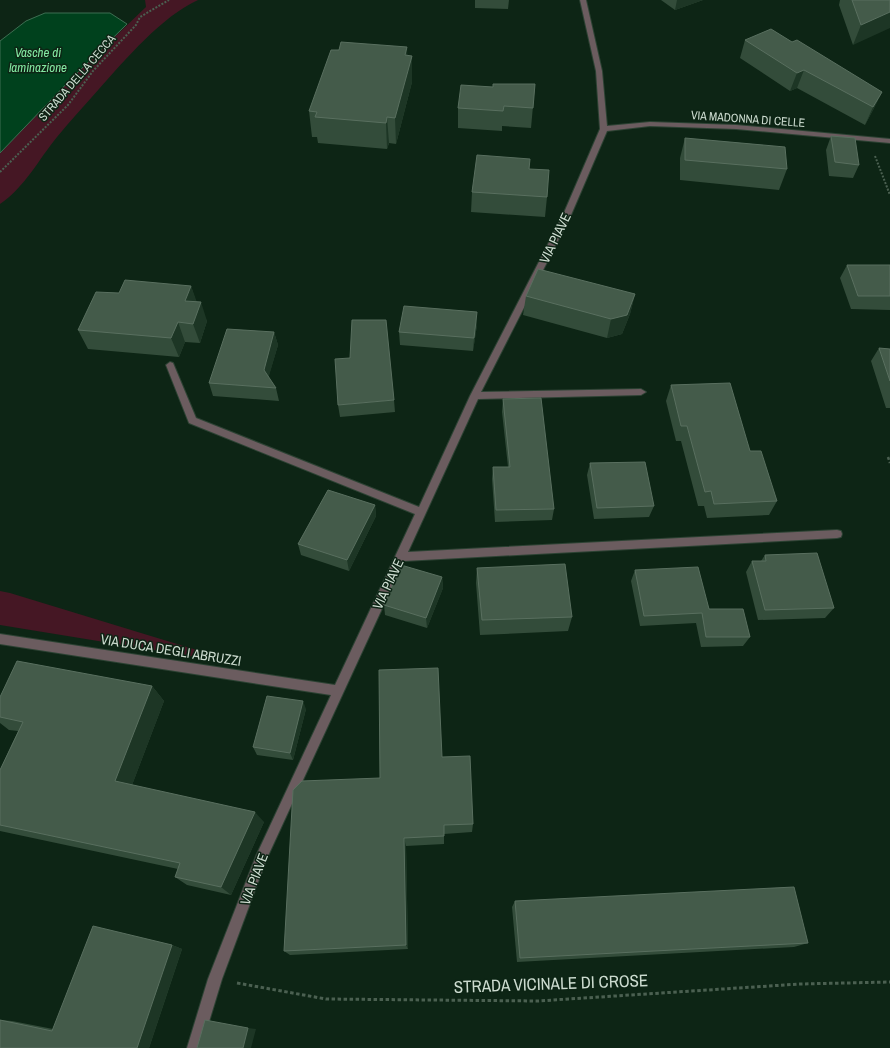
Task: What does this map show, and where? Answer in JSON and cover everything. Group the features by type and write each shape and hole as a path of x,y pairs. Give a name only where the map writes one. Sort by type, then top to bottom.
{"street":[{"path":"582,0 599,71 604,129"},
{"name":"VIA MADONNA DI CELLE","path":"604,129 650,124 736,127 890,141"},
{"name":"VIA PIAVE","path":"194,1048 215,979 262,856 475,396 567,215 604,129"},
{"path":"170,365 192,420 421,512"},
{"path":"475,396 641,392"},
{"path":"401,557 837,534"},
{"name":"VIA DUCA DEGLI ABRUZZI","path":"0,639 338,691"}],"path":[{"name":"STRADA DELLA CECCA","path":"0,172 68,105 94,71 136,25 140,17 169,0"},
{"path":"869,139 890,195"},
{"path":"888,457 890,463"},
{"name":"STRADA VICINALE DI CROSE","path":"215,979 326,999 530,1000 800,984 890,982"}],"shaded area":[{"path":"145,0 198,0 184,7 171,17 132,52 50,145 24,181 0,204 0,153 72,78 146,7"},
{"path":"0,591 200,651 196,657 0,625"}],"water":[{"name":"Vasche di laminazione","path":"45,13 110,13 127,24 72,78 0,153 0,41 26,21"}],"building":[{"path":"852,0 890,0 890,12 861,25"},
{"path":"771,29 792,42 797,40 882,92 873,107 804,70 797,73 745,40"},
{"path":"341,42 407,47 405,55 412,56 395,118 387,117 386,123 315,117 317,112 309,111 331,50 339,50"},
{"path":"493,84 535,84 533,108 504,106 503,111 458,108 461,85 493,87"},
{"path":"831,136 855,138 859,165 835,162"},
{"path":"685,138 785,147 787,169 685,160"},
{"path":"477,155 530,159 529,169 549,170 547,197 472,192"},
{"path":"847,265 890,265 890,296 858,296"},
{"path":"538,269 635,294 627,315 611,319 526,296"},
{"path":"125,280 191,286 185,301 201,302 193,324 178,322 171,338 78,330 96,292 119,293"},
{"path":"404,306 477,312 474,338 399,332"},
{"path":"352,320 386,320 394,400 338,405 335,359 350,358"},
{"path":"227,329 274,332 264,370 276,388 209,383"},
{"path":"879,348 890,349 890,381"},
{"path":"730,383 750,451 761,451 777,501 714,504 711,491 705,492 687,426 681,426 671,385"},
{"path":"541,398 554,509 496,510 493,467 510,467 503,399"},
{"path":"645,462 654,506 597,508 590,463"},
{"path":"328,490 375,505 347,560 298,544"},
{"path":"817,553 834,608 765,610 752,561 766,561 765,555"},
{"path":"565,564 572,617 482,620 477,568"},
{"path":"401,565 442,577 426,618 384,605"},
{"path":"698,567 709,609 743,609 750,637 706,637 702,613 644,616 635,570"},
{"path":"17,661 152,686 115,781 255,812 221,887 175,877 180,863 0,825 0,770 23,722 0,717 0,697"},
{"path":"438,668 442,757 470,756 473,824 444,825 444,836 404,838 406,945 284,951 293,790 302,781 380,778 379,670"},
{"path":"267,696 303,701 290,753 253,747"},
{"path":"794,887 808,943 520,958 515,901"},
{"path":"93,926 172,945 137,1048 0,1048 0,1020 52,1031"},
{"path":"205,1020 248,1028 243,1048 197,1048"}]}
